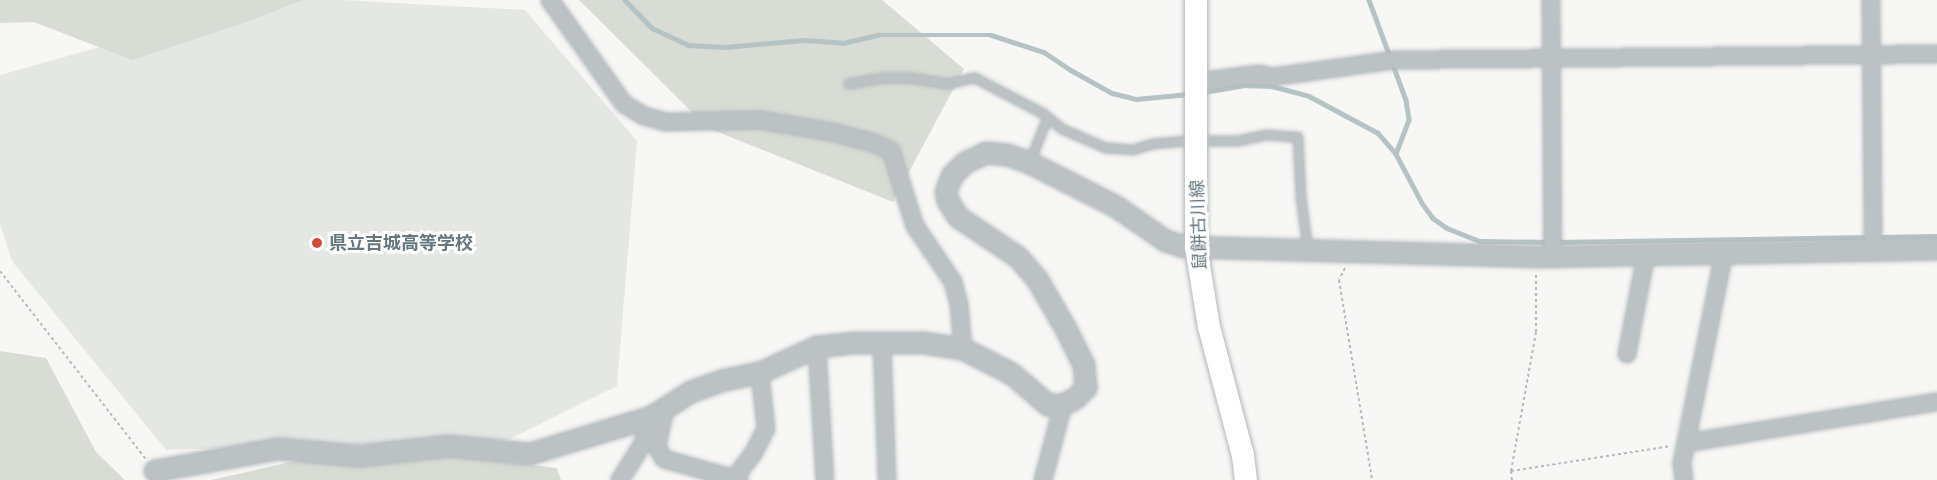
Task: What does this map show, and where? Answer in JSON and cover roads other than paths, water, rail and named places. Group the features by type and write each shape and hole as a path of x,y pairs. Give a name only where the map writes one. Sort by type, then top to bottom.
{"main road":[{"name":"鼠餅古川線","path":"1196,0 1196,89 1192,141 1196,247 1209,327 1243,456 1246,480"}],"street":[{"path":"550,0 624,104 644,116 666,122 760,120 832,132 874,143 891,151 915,226 952,282 958,304 963,350"},
{"path":"1549,249 1551,0"},
{"path":"1871,0 1873,241"},
{"path":"1196,89 1259,74 1272,76 1390,60 1937,54"},
{"path":"155,471 279,449 358,456 449,446 530,454 659,413 691,392 721,381 760,373 817,347 924,343 963,350 1012,374 1048,405 1063,405 1075,399 1086,388 1084,365 1066,329 1036,279 1019,258 958,217 946,192 952,176 965,164 986,153 1008,155 1030,163 1115,206 1166,241 1196,247 1352,252 1549,249 1646,254 1724,253 1873,241 1937,249"},
{"path":"1684,480 1682,463 1724,253"},
{"path":"1627,354 1646,254"},
{"path":"882,343 887,480"},
{"path":"817,347 825,480"},
{"path":"659,413 657,447 664,459 737,478 766,429 760,373"},
{"path":"1686,443 1937,402"},
{"path":"1043,480 1063,405"},
{"path":"620,480 659,413"}],"lane":[{"path":"849,84 897,77 948,84 975,78 1048,117 1062,129 1106,148 1133,150 1153,144 1238,141 1266,135 1298,137 1302,216 1308,251"},
{"path":"1030,163 1048,117"}],"waterway":[{"path":"625,0 652,28 688,45 725,47 804,40 843,43 879,35 991,35 1044,52 1112,93 1136,99 1189,94"},
{"path":"1369,0 1406,100 1409,120 1396,154"},
{"path":"1204,92 1245,85 1272,86 1309,96 1378,133 1396,154 1422,203 1433,218 1447,228 1480,241 1548,242"},
{"path":"1878,237 1937,236"},
{"path":"1557,242 1869,237"}],"place":[{"name":"県立吉城高等学校","path":"317,243"}]}
